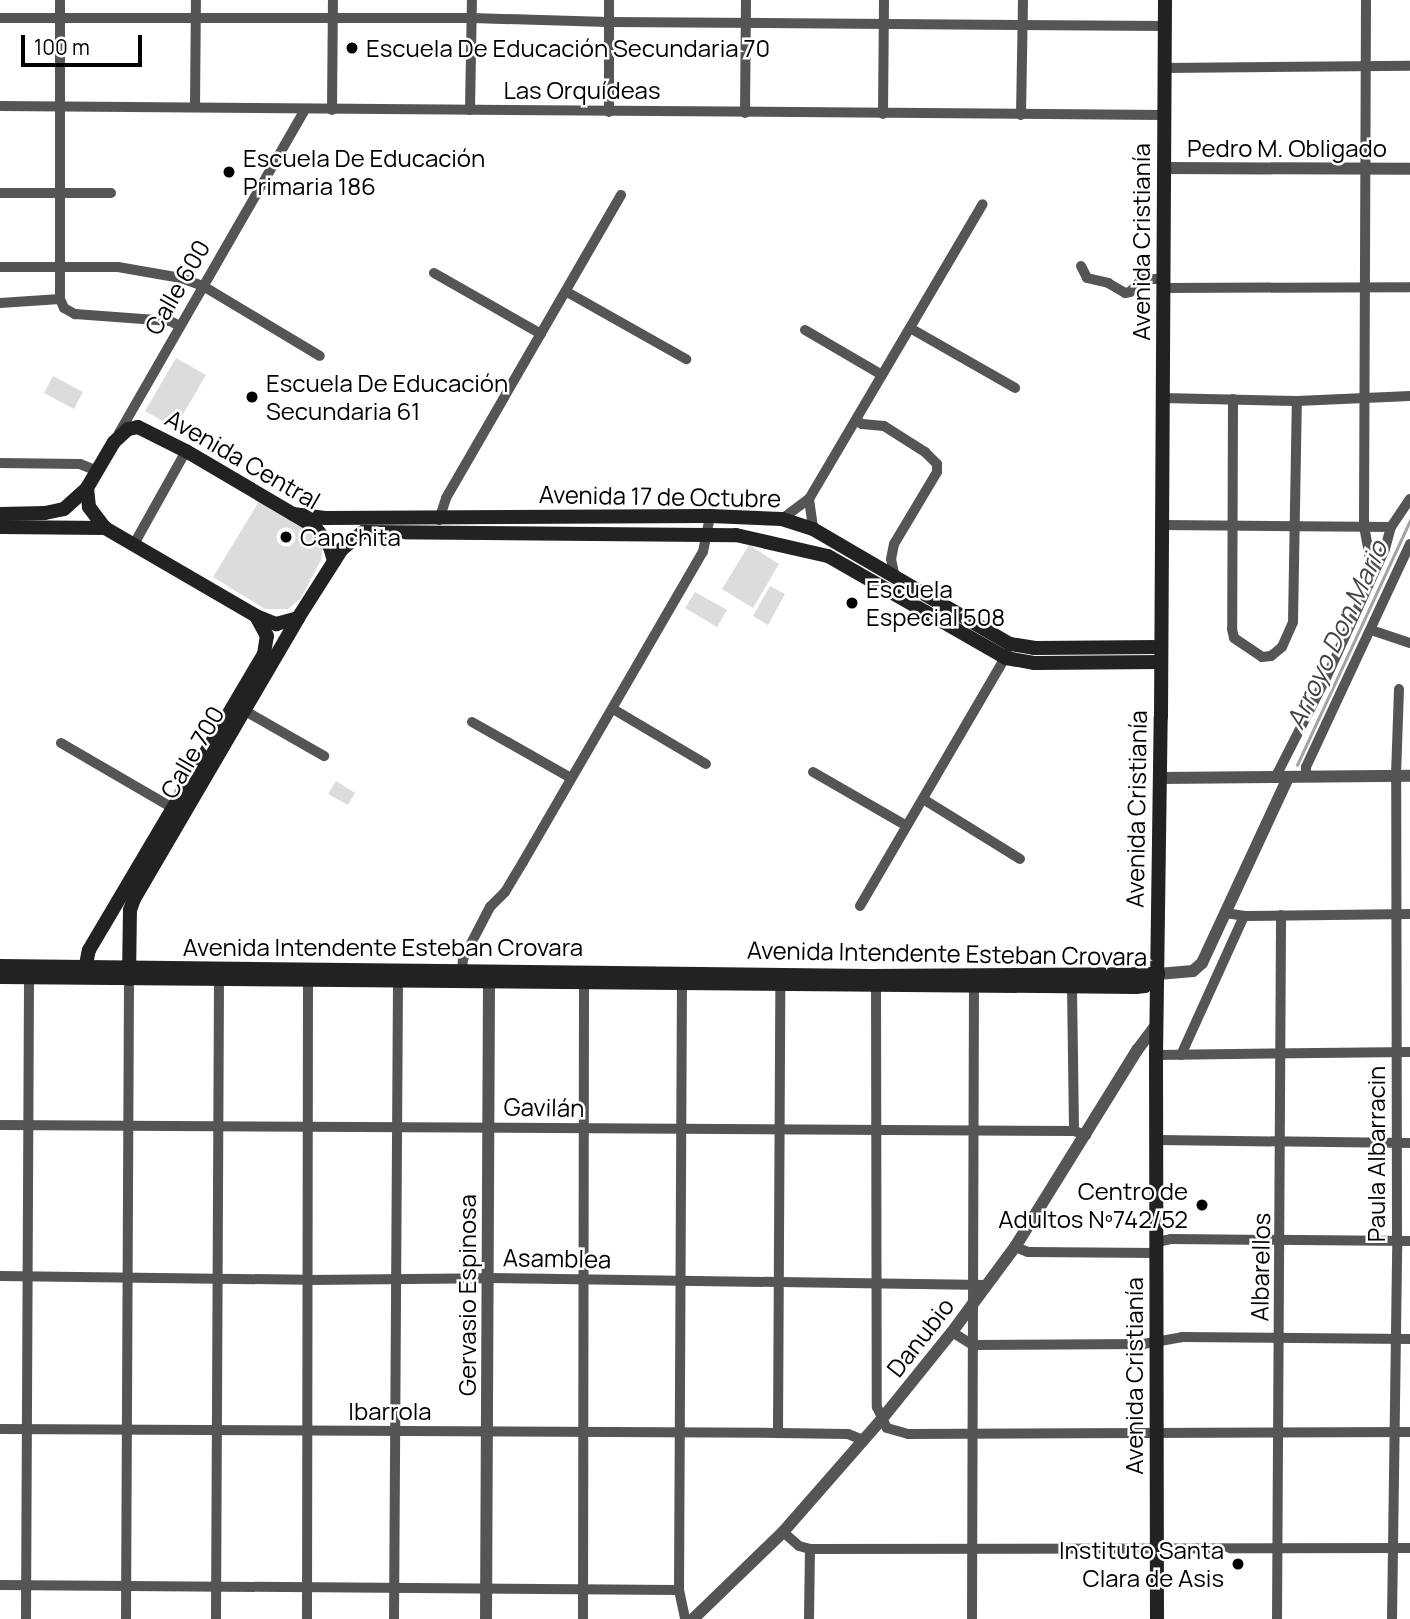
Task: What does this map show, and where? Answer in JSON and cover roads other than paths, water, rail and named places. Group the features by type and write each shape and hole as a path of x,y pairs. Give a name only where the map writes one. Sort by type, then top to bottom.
{"main road":[{"name":"Avenida Cristianía","path":"1157,1619 1156,1052 1165,0"},
{"name":"Avenida Central","path":"114,442 128,429 147,429 321,532 334,561"},
{"name":"Calle 600","path":"87,488 114,442"},
{"path":"0,514 56,511 69,505 87,488"},
{"path":"87,488 89,507 105,528 256,616 276,624 298,618"},
{"name":"Avenida 17 de Octubre","path":"293,514 326,518 439,515 710,516 782,519 813,529 1010,644 1034,648 1161,654"},
{"path":"0,527 105,528"},
{"name":"Avenida 17 de Octubre","path":"334,561 348,542 363,533 437,531 736,535 772,541 828,556 1006,659 1034,663 1161,654"},
{"name":"Calle 700","path":"84,972 89,950 239,707 334,561"},
{"name":"Calle 700","path":"239,707 267,650 265,628 256,616"},
{"name":"Calle 700","path":"129,973 131,904 177,811"},
{"name":"Avenida Intendente Esteban Crovara","path":"0,966 29,972"},
{"name":"Avenida Intendente Esteban Crovara","path":"398,975 462,970 489,976"},
{"name":"Avenida Intendente Esteban Crovara","path":"0,977 29,972 84,972 974,981 1158,974"},
{"name":"Avenida Intendente Esteban Crovara","path":"974,981 1072,986 1145,986 1158,974"}],"street":[{"path":"60,0 60,299 64,308 75,314 170,321 180,326"},
{"path":"195,107 196,0"},
{"path":"332,0 332,110"},
{"path":"470,110 472,0"},
{"path":"609,0 609,112"},
{"path":"745,113 746,0"},
{"path":"883,114 884,0"},
{"path":"1021,115 1023,0"},
{"path":"1366,0 1364,526 1373,574"},
{"path":"0,18 472,18 608,22 1165,26"},
{"path":"1164,68 1410,66"},
{"name":"Las Orquídeas","path":"0,106 1164,114"},
{"name":"Calle 600","path":"114,442 305,109"},
{"name":"Pedro M. Obligado","path":"1164,168 1410,169"},
{"path":"0,193 111,193"},
{"path":"437,531 439,515 446,498 621,195"},
{"path":"782,519 809,499 983,204"},
{"path":"1081,266 1087,278 1108,283 1125,293 1130,292 1142,279 1163,283 1410,287"},
{"path":"0,267 129,268 203,286 320,356"},
{"path":"434,273 541,334"},
{"path":"567,292 686,359"},
{"path":"0,303 60,299"},
{"path":"910,328 1015,388"},
{"path":"805,330 882,375"},
{"path":"1162,398 1297,401 1410,396"},
{"path":"1233,399 1232,629 1234,638 1262,657 1277,652 1291,632 1296,524 1297,401"},
{"path":"137,401 137,417 147,429"},
{"path":"856,420 862,424 884,426 932,456 937,464 937,472 894,544 891,559 895,578"},
{"path":"134,544 186,451"},
{"path":"0,463 80,464 97,471"},
{"path":"809,499 813,529"},
{"path":"1199,968 1226,913 1326,676 1385,549 1391,527 1410,499"},
{"path":"462,970 463,959 490,907 505,892 703,552 710,516"},
{"path":"1162,525 1296,524 1391,527"},
{"path":"828,556 835,542"},
{"path":"1306,777 1306,767 1409,547"},
{"path":"1371,630 1410,643"},
{"path":"860,906 1006,659 1010,644"},
{"name":"Paula Albarracin","path":"1392,1619 1398,1052 1396,775 1399,689"},
{"path":"239,707 324,756"},
{"path":"613,709 706,764"},
{"path":"472,722 571,778"},
{"path":"61,743 177,811"},
{"path":"813,772 907,826"},
{"path":"1160,778 1410,776"},
{"path":"923,799 1020,859"},
{"path":"1226,913 1244,916 1410,914"},
{"name":"Albarellos","path":"1278,1619 1283,1053 1281,915"},
{"path":"1181,1055 1244,916"},
{"path":"1158,974 1199,968 1217,974"},
{"path":"26,1619 29,972"},
{"path":"127,1619 126,1125 129,973"},
{"path":"216,1619 220,975"},
{"path":"307,1619 308,975"},
{"path":"394,1619 398,975"},
{"name":"Gervasio Espinosa","path":"486,1619 489,976"},
{"path":"583,1619 584,977"},
{"path":"682,978 679,1590 685,1619"},
{"path":"778,1433 780,979"},
{"path":"876,981 877,1407 887,1428 900,1434 1410,1432"},
{"path":"972,1619 974,981"},
{"path":"1072,986 1080,1133"},
{"name":"Danubio","path":"694,1619 783,1532 881,1420 952,1332 1015,1247 1080,1133 1157,1024"},
{"path":"1138,1049 1181,1055 1410,1052"},
{"name":"Gavilán","path":"0,1125 1080,1133"},
{"path":"1158,1140 1410,1143"},
{"path":"1015,1247 1028,1252 1157,1247 1171,1238 1410,1241"},
{"name":"Asamblea","path":"0,1276 308,1280 486,1278 987,1285"},
{"path":"952,1332 973,1345 1156,1341 1170,1338 1410,1339"},
{"name":"Ibarrola","path":"0,1429 778,1433 848,1434 863,1440"},
{"path":"783,1532 799,1546 810,1549 1410,1548"},
{"path":"809,1619 810,1549"},
{"path":"0,1585 679,1590"}],"waterway":[{"name":"Arroyo Don Mario","path":"1297,765 1410,521"}],"place":[{"name":"Escuela De Educación Secundaria 70","path":"352,48"},
{"name":"Escuela De Educación Primaria 186","path":"229,172"},
{"name":"Escuela De Educación Secundaria 61","path":"252,397"},
{"name":"Canchita","path":"286,537"},
{"name":"Escuela Especial 508","path":"852,603"},
{"name":"Centro de Adultos Nº742/52","path":"1202,1205"},
{"name":"Instituto Santa Clara de Asis","path":"1238,1564"}]}
